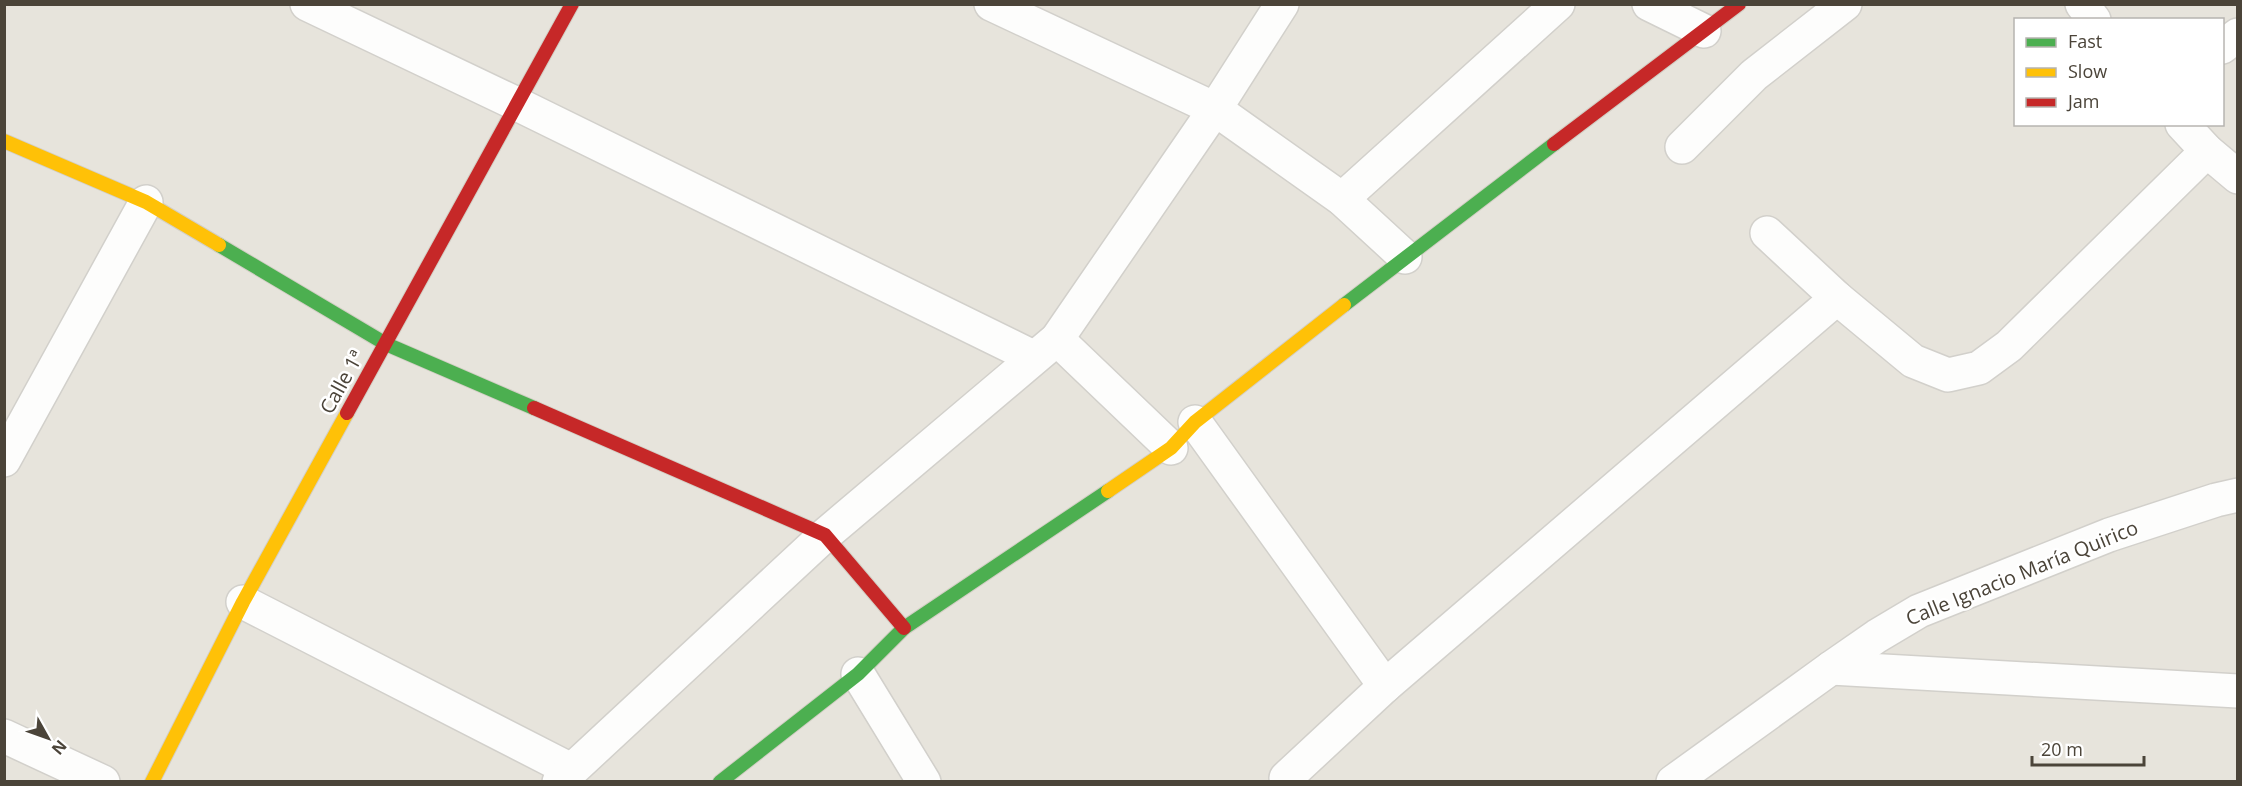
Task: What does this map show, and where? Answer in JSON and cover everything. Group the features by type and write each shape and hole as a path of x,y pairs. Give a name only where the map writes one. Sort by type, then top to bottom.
{"street":[{"path":"307,4 517,104 1045,348 1171,448"},
{"name":"Calle 1ª","path":"152,782 243,602 572,4"},
{"path":"991,4 1215,110 1342,199 1405,257"},
{"path":"243,602 565,776 825,535 1045,348 1215,110 1282,4"},
{"path":"1342,199 1558,4"},
{"path":"1649,4 1704,32"},
{"path":"720,782 858,674 904,628 1171,448 1195,422 1405,257 1739,4"},
{"path":"1682,147 1754,75 1845,4"},
{"path":"2082,4 2092,18"},
{"path":"2224,45 2238,34"},
{"path":"2184,126 2207,151 2238,177"},
{"path":"4,141 146,202 386,344 825,535 904,628"},
{"path":"1767,233 1837,298 1913,361 1948,375 1979,368 2009,346 2207,151"},
{"path":"4,460 146,202"},
{"path":"1286,778 1385,686 1837,298"},
{"path":"1195,422 1385,686"},
{"name":"Calle Ignacio María Quirico","path":"1672,782 1877,636 1919,611 2109,535 2238,495"},
{"path":"1831,668 2238,691"},
{"path":"858,674 924,782"},
{"path":"4,736 103,782"}],"shaded area":[{"path":"5,5 2237,5 2237,781 5,781"}],"traffic: fast":[{"path":"1344,305 1554,144"},
{"path":"219,245 386,344 534,408"},
{"path":"720,782 858,674 904,628 1108,491"}],"traffic: slow":[{"path":"4,141 146,202 219,245"},
{"path":"1108,491 1171,448 1195,422 1344,305"},
{"path":"152,782 243,602 347,413"}],"traffic: jam":[{"path":"347,413 572,4"},
{"path":"1554,144 1739,4"},
{"path":"534,408 825,535 904,628"}]}
